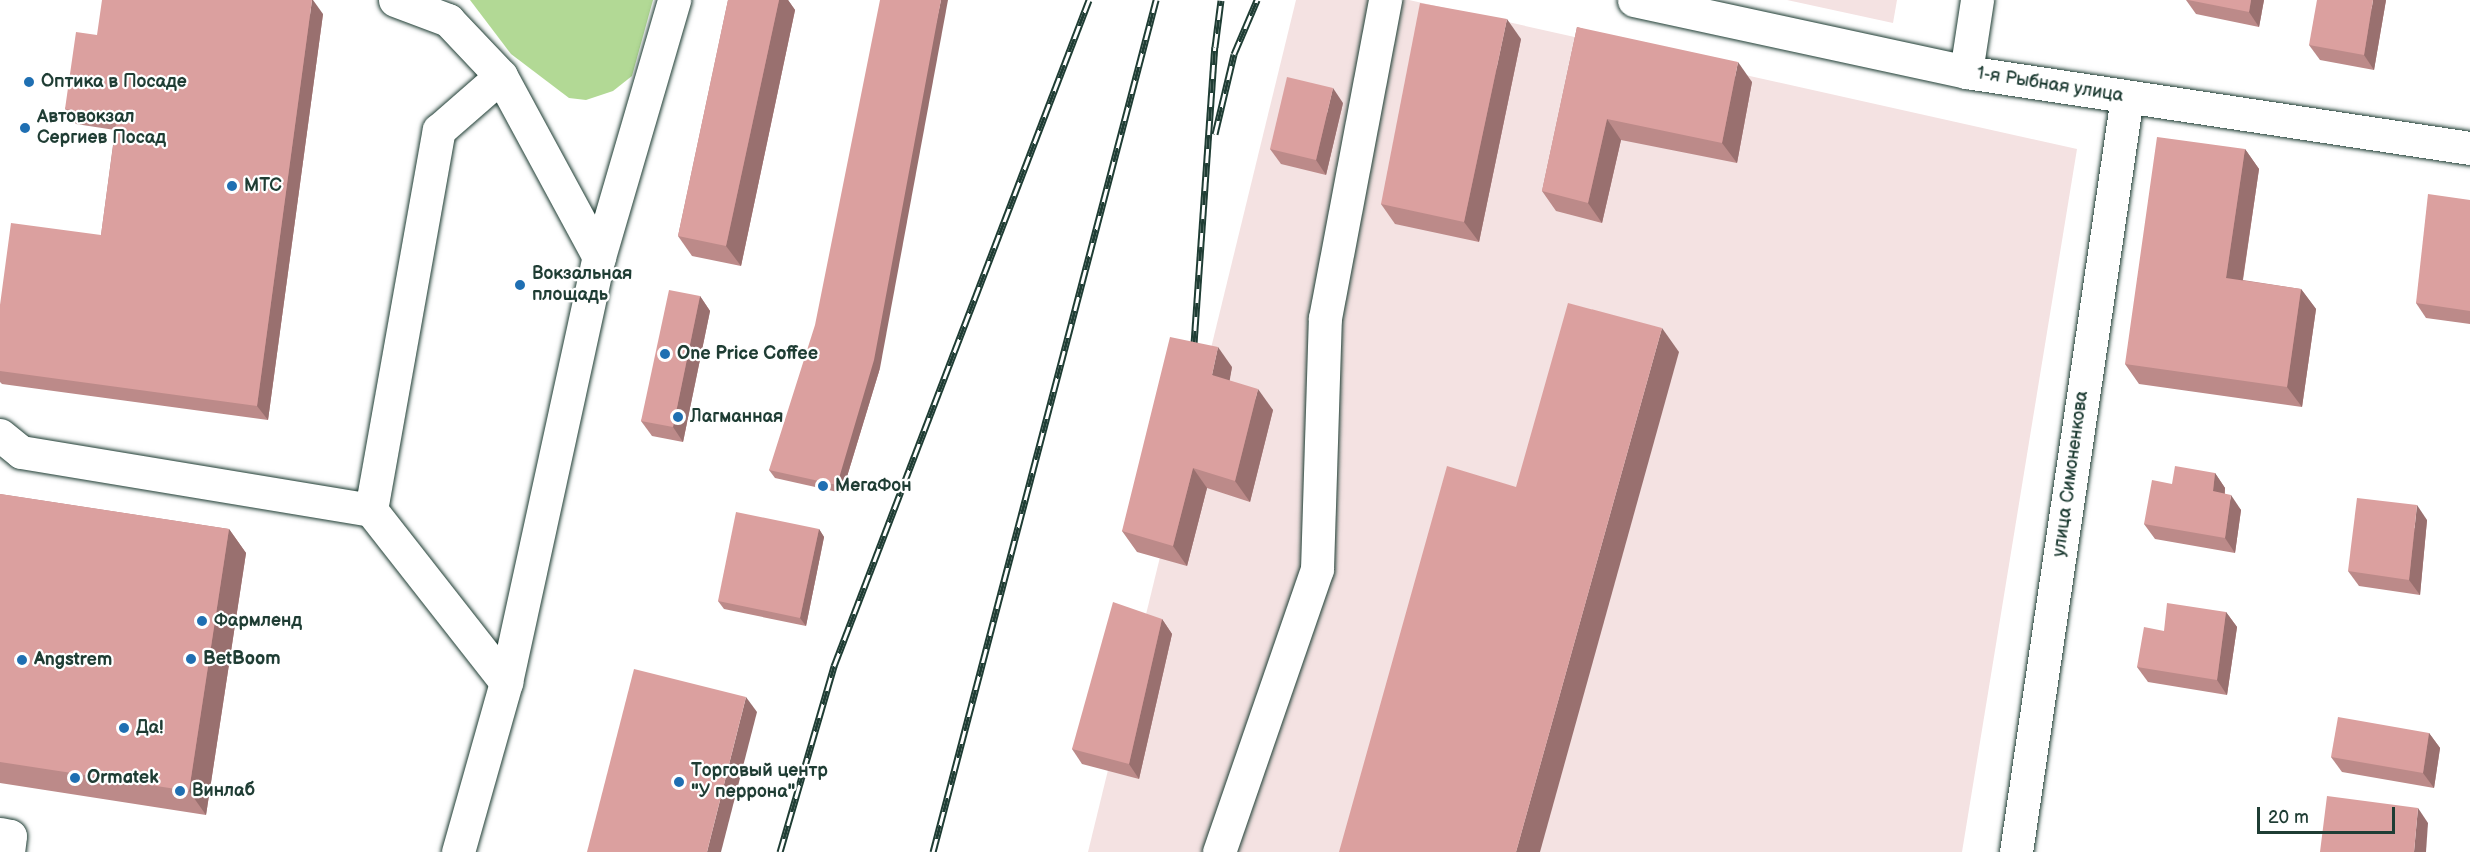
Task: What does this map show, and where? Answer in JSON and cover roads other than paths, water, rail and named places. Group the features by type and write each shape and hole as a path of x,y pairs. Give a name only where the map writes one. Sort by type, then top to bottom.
{"street":[{"path":"395,0 448,20 501,76 599,257"},
{"path":"458,852 506,682 599,257 674,0"},
{"path":"1219,852 1317,568 1326,318 1385,0"},
{"name":"1-я Рыбная улица","path":"1634,0 1709,8 1966,72 2470,148"},
{"path":"1966,72 1977,0"},
{"path":"371,510 439,130 501,76"},
{"name":"улица Симоненкова","path":"2016,852 2127,97"},
{"path":"0,435 21,452 371,510 506,682"},
{"path":"0,834 10,836 8,852"}],"railway":[{"path":"780,852 834,666 1089,0"},
{"path":"933,852 1156,0"},
{"path":"1193,358 1215,47 1221,0"},
{"path":"1215,134 1234,54 1257,0"}],"place":[{"name":"Оптика в Посаде","path":"29,82"},
{"name":"Автовокзал Сергиев Посад","path":"25,128"},
{"name":"МТС","path":"232,186"},
{"name":"Вокзальная площадь","path":"520,285"},
{"name":"One Price Coffee","path":"665,354"},
{"name":"Лагманная","path":"678,417"},
{"name":"МегаФон","path":"823,486"},
{"name":"Фармленд","path":"202,621"},
{"name":"BetBoom","path":"191,659"},
{"name":"Angstrem","path":"22,660"},
{"name":"Да!","path":"124,728"},
{"name":"Ormatek","path":"75,778"},
{"name":"Торговый центр \"У перрона\"","path":"679,782"},
{"name":"Винлаб","path":"180,791"}]}
